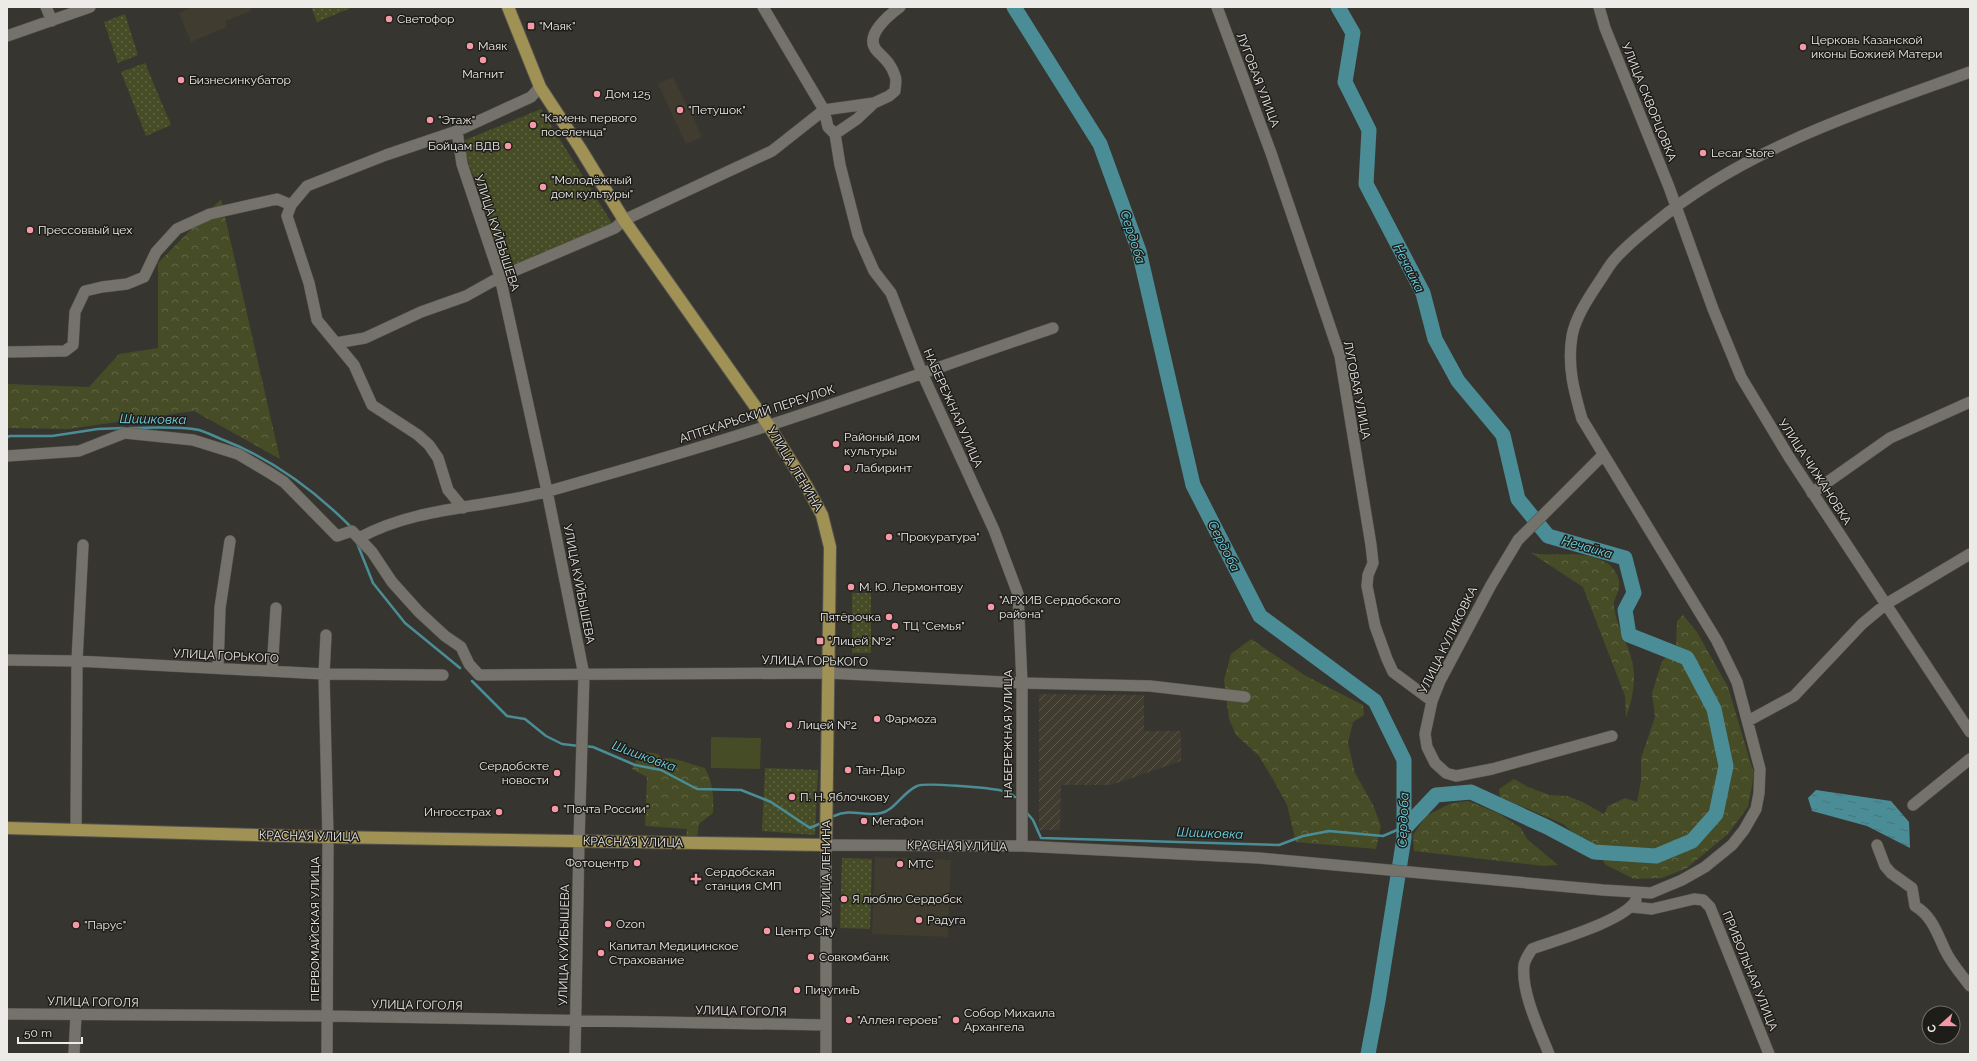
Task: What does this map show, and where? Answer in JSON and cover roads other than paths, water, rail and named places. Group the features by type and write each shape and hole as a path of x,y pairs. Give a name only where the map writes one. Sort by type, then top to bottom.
{"main road":[{"name":"УЛИЦА ЛЕНИНА","path":"508,7 540,87 580,148 624,220 769,426 807,486 822,514 830,547 826,845"},
{"name":"КРАСНАЯ УЛИЦА","path":"7,828 328,837 826,845"}],"street":[{"path":"46,7 52,21"},
{"path":"7,36 90,7"},
{"name":"НАБЕРЕЖНАЯ УЛИЦА","path":"763,7 824,110 828,127 835,134 840,165 858,236 874,271 891,293 922,373 994,530 1018,594 1022,682 1022,846"},
{"path":"835,134 857,119 874,103 895,91 896,77 887,60 876,50 874,42 875,32 886,17 900,7"},
{"name":"ЛУГОВАЯ УЛИЦА","path":"1217,7 1271,153 1340,356 1371,545 1373,563 1368,575 1367,586 1375,626 1393,672 1432,701"},
{"name":"УЛИЦА СКВОРЦОВКА","path":"1599,7 1675,206"},
{"name":"КРАСНАЯ УЛИЦА","path":"826,845 1022,846 1259,858 1603,890 1651,893 1705,867 1732,844 1744,830 1756,809 1759,793 1760,769 1737,682 1717,641 1582,419 1571,380 1569,358 1572,334 1587,298 1614,259 1675,206 1744,165 1803,136 1867,110 1970,72"},
{"path":"463,508 448,490 438,458 429,445 418,435 372,405 354,365 317,320 309,283 288,216 291,205 307,186 386,155 457,132 531,97 540,87"},
{"path":"336,343 365,338 420,312 466,296 500,277 615,228 624,220 772,152 824,110 874,103"},
{"name":"УЛИЦА КУЙБЫШЕВА","path":"457,132 462,164 500,277 547,491 584,675 579,840 577,1021 575,1054"},
{"path":"7,352 65,352 73,345 75,312 85,291 127,284 144,277 156,252 177,229 210,214 277,199 291,205"},
{"name":"УЛИЦА ЧИЖАНОВКА","path":"1675,206 1713,309 1741,377 1812,493 1970,732"},
{"name":"АПТЕКАРЬСКИЙ ПЕРЕУЛОК","path":"357,536 429,513 463,508 547,491 769,426 1053,328"},
{"path":"1812,493 1890,438 1970,402"},
{"path":"7,456 79,451 125,433 193,440 238,454 270,472 284,482 337,536 357,536"},
{"name":"УЛИЦА КУЛИКОВКА","path":"1603,455 1518,540 1491,585 1432,701 1425,734 1427,746 1435,763 1446,773 1456,776 1492,769 1612,736"},
{"name":"УЛИЦА ГОРЬКОГО","path":"357,536 372,552 392,582 419,612 445,636 461,647 469,664 479,675 828,672 1022,682 1150,686 1245,697"},
{"path":"218,668 220,608 230,541"},
{"path":"76,830 77,661 82,546"},
{"path":"1748,721 1794,696 1862,624 1886,604 1970,554"},
{"path":"272,671 276,608"},
{"name":"ПЕРВОМАЙСКАЯ УЛИЦА","path":"326,635 324,674 328,837 328,1054"},
{"name":"УЛИЦА ГОРЬКОГО","path":"7,660 77,661 324,674 443,675"},
{"path":"1913,805 1970,759"},
{"name":"УЛИЦА ЛЕНИНА","path":"826,845 826,1054"},
{"path":"1877,845 1885,866 1891,873 1912,888 1915,906 1920,909 1936,928 1952,963 1970,986"},
{"path":"1549,1054 1534,1017 1524,977 1524,964 1532,949 1616,917 1632,907 1640,892"},
{"name":"ПРИВОЛЬНАЯ УЛИЦА","path":"1632,907 1652,909 1694,899 1704,900 1710,907 1769,1054"},
{"name":"УЛИЦА ГОГОЛЯ","path":"7,1014 328,1016 826,1025"},
{"path":"74,1054 76,1015"}],"water":[{"path":"1816,790 1891,801 1909,822 1910,848 1867,826 1812,811 1808,798"}],"waterway":[{"name":"Сердоба","path":"1014,7 1100,144 1139,251 1193,485 1260,616 1375,701 1404,760 1404,838 1368,1054"},
{"name":"Нечайка","path":"1338,7 1353,33 1345,82 1369,130 1366,184 1423,293 1435,339 1458,381 1503,435 1518,499 1548,536 1625,558 1634,593 1625,610 1629,635 1687,658 1714,709 1726,766 1716,814 1692,841 1656,856 1594,852 1547,827 1471,792 1436,795 1404,829"},
{"name":"Шишковка","path":"7,437 52,436 98,429 124,428"},
{"name":"Шишковка","path":"129,428 173,428 199,430 239,447 274,465 291,476 322,500 351,527"},
{"path":"357,543 373,583 405,623 460,668"},
{"name":"Шишковка","path":"472,681 507,716 525,719 546,736 562,744 579,746"},
{"name":"Шишковка","path":"584,746 593,747 635,765 661,770 697,789 741,790 771,802 810,828 819,824"},
{"name":"Шишковка","path":"834,816 846,813 875,814 886,812 907,792 917,786 922,785 992,789 1003,791 1015,797"},
{"name":"Шишковка","path":"1027,813 1033,820 1041,838 1279,845 1303,836 1329,831 1383,836 1404,827"}],"place":[{"name":"Светофор","path":"389,19"},
{"name":"\"Маяк\"","path":"531,26"},
{"name":"Maяк","path":"470,46"},
{"name":"Церковь Казанской иконы Божией Матери","path":"1803,47"},
{"name":"Магнит","path":"483,60"},
{"name":"Бизнесинкубатор","path":"181,80"},
{"name":"Дом 125","path":"597,94"},
{"name":"\"Петушок\"","path":"680,110"},
{"name":"\"Этаж\"","path":"430,120"},
{"name":"\"Камень первого поселенца\"","path":"533,125"},
{"name":"Бойцам ВДВ","path":"508,146"},
{"name":"Lecar Store","path":"1703,153"},
{"name":"\"Молодёжный дом культуры\"","path":"543,187"},
{"name":"Прессоввый цех","path":"30,230"},
{"name":"Районый дом культуры","path":"836,444"},
{"name":"Лабиринт","path":"847,468"},
{"name":"\"Прокуратура\"","path":"889,537"},
{"name":"М. Ю. Лермонтову","path":"851,587"},
{"name":"\"АРХИВ Сердобского района\"","path":"991,607"},
{"name":"Пятёрочка","path":"889,617"},
{"name":"ТЦ \"Семья\"","path":"895,626"},
{"name":"\"Лицей №2\"","path":"820,641"},
{"name":"Фармоzа","path":"877,719"},
{"name":"Лицей №2","path":"789,725"},
{"name":"Тан-Дыр","path":"848,770"},
{"name":"Сердобскте новости","path":"557,773"},
{"name":"П. Н. Яблочкову","path":"792,797"},
{"name":"\"Почта России\"","path":"555,809"},
{"name":"Ингосстрах","path":"499,812"},
{"name":"Мегафон","path":"864,821"},
{"name":"Фотоцентр","path":"637,863"},
{"name":"МТС","path":"900,864"},
{"name":"Сердобская станция СМП","path":"696,879"},
{"name":"Я люблю Сердобск","path":"844,899"},
{"name":"Радуга","path":"919,920"},
{"name":"Ozon","path":"608,924"},
{"name":"\"Парус\"","path":"76,925"},
{"name":"Центр City","path":"767,931"},
{"name":"Капитал Медицинское Страхование","path":"601,953"},
{"name":"Совкомбанк","path":"811,957"},
{"name":"ПичугинЪ","path":"797,990"},
{"name":"\"Аллея героев\"","path":"849,1020"},
{"name":"Собор Михаила Архангела","path":"956,1020"}]}
